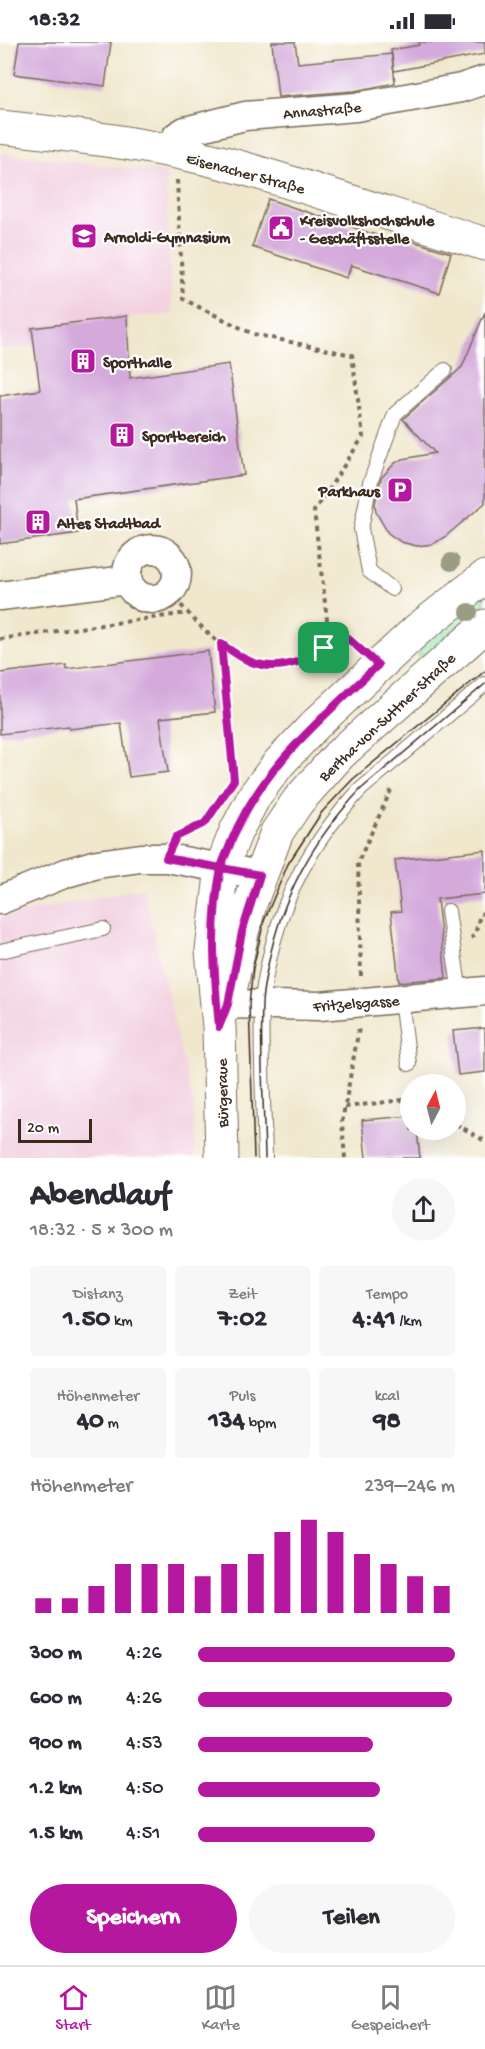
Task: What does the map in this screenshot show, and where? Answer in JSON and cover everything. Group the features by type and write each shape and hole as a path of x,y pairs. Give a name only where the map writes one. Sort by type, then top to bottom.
{"main road":[{"name":"Eisenacher Straße","path":"0,127 86,137 175,153 245,169 485,244"},
{"path":"222,867 236,831 255,795 315,725 417,630 485,577"},
{"name":"Bertha-von-Suttner-Straße","path":"260,875 277,832 298,801 322,772 485,626"},
{"name":"Bürgeraue","path":"222,867 212,950 224,1015 222,1158"},
{"name":"Bürgeraue","path":"224,1015 242,932 260,875"}],"street":[{"name":"Annastraße","path":"175,153 177,136 185,131 245,116 356,107 461,88 485,80"},
{"path":"149,548 165,552 172,558 176,566 176,582 169,592 158,598 142,597 130,587 126,571 133,556 149,548"},
{"path":"0,596 127,580"},
{"path":"0,900 66,873 97,864 141,858 166,858 260,875"},
{"name":"Fritzelsgasse","path":"224,1015 262,1005 320,1006 472,993"}],"lane":[{"path":"392,589 369,571 361,529 370,483 395,414 445,370"},
{"path":"265,1158 262,1005 278,923 301,870 329,824 361,789 485,684"},
{"path":"448,910 472,993"},
{"path":"0,951 103,929"},
{"path":"401,999 409,1064"}],"path":[{"path":"175,153 183,299 253,334 352,355 363,437 314,511 328,628 324,648"},
{"path":"169,592 201,627 221,644 247,660 269,667 287,665 315,655 343,634 378,665"},
{"path":"0,639 188,613"},
{"path":"221,644 234,780"},
{"path":"345,1158 342,1122 361,1020 362,1002 358,862 392,787"},
{"path":"166,858 176,837 205,823 210,814"},
{"path":"345,1107 400,1100"},
{"path":"466,1130 485,1141"}],"shaded area":[{"name":"Arnoldi-Gymnasium","path":"0,153 166,173 172,314 127,317 130,378 40,390 34,345 0,350"},
{"path":"143,888 193,1104 195,1158 0,1158 0,917"}],"green space":[{"path":"485,592 485,604 457,628 445,643 424,662 415,650"}],"building":[{"path":"19,42 111,42 105,86 14,74"},
{"path":"272,42 295,42 298,63 392,54 395,83 354,91 278,97"},
{"path":"419,42 485,42 485,54 394,71 391,50 419,45"},
{"path":"268,199 391,240 393,235 451,253 439,293 351,265 347,278 252,247"},
{"path":"485,312 485,503 433,544 417,546 401,542 388,533 376,512 375,503 381,478 395,463 403,459 435,453 403,419 462,367"},
{"name":"Sportbereich","path":"127,316 130,378 229,364 244,475 74,499 78,533 0,544 0,396 40,390 32,328"},
{"path":"208,651 215,712 160,718 168,772 129,777 121,723 0,734 0,673 66,665 66,669"},
{"path":"485,850 485,894 437,899 446,978 399,982 391,912 401,911 395,860"},
{"path":"485,1028 485,1072 458,1074 453,1031"},
{"path":"400,1117 400,1140 418,1140 420,1158 366,1158 362,1120"}],"tram line":[{"path":"254,1158 249,1004 253,968 264,921 288,864 322,812 353,779 485,671"},
{"path":"265,1158 261,1044 263,996 274,940 301,871 328,829 361,789 485,684"}],"place":[{"name":"Kreisvolkshochschule - Geschäftsstelle","path":"281,228"},
{"name":"Arnoldi-Gymnasium","path":"84,236"},
{"name":"Sporthalle","path":"83,361"},
{"name":"Sportbereich","path":"122,435"},
{"name":"Parkhaus","path":"400,490"},
{"name":"Altes Stadtbad","path":"38,522"}],"route":[{"path":"324,648 315,655 287,665 269,667 247,660 221,644 234,780 205,823 176,837 166,858 222,867 260,875 242,932 228,1004 219,1027 212,950 222,867 236,831 255,795 279,763 378,665 343,634 324,648"}]}
